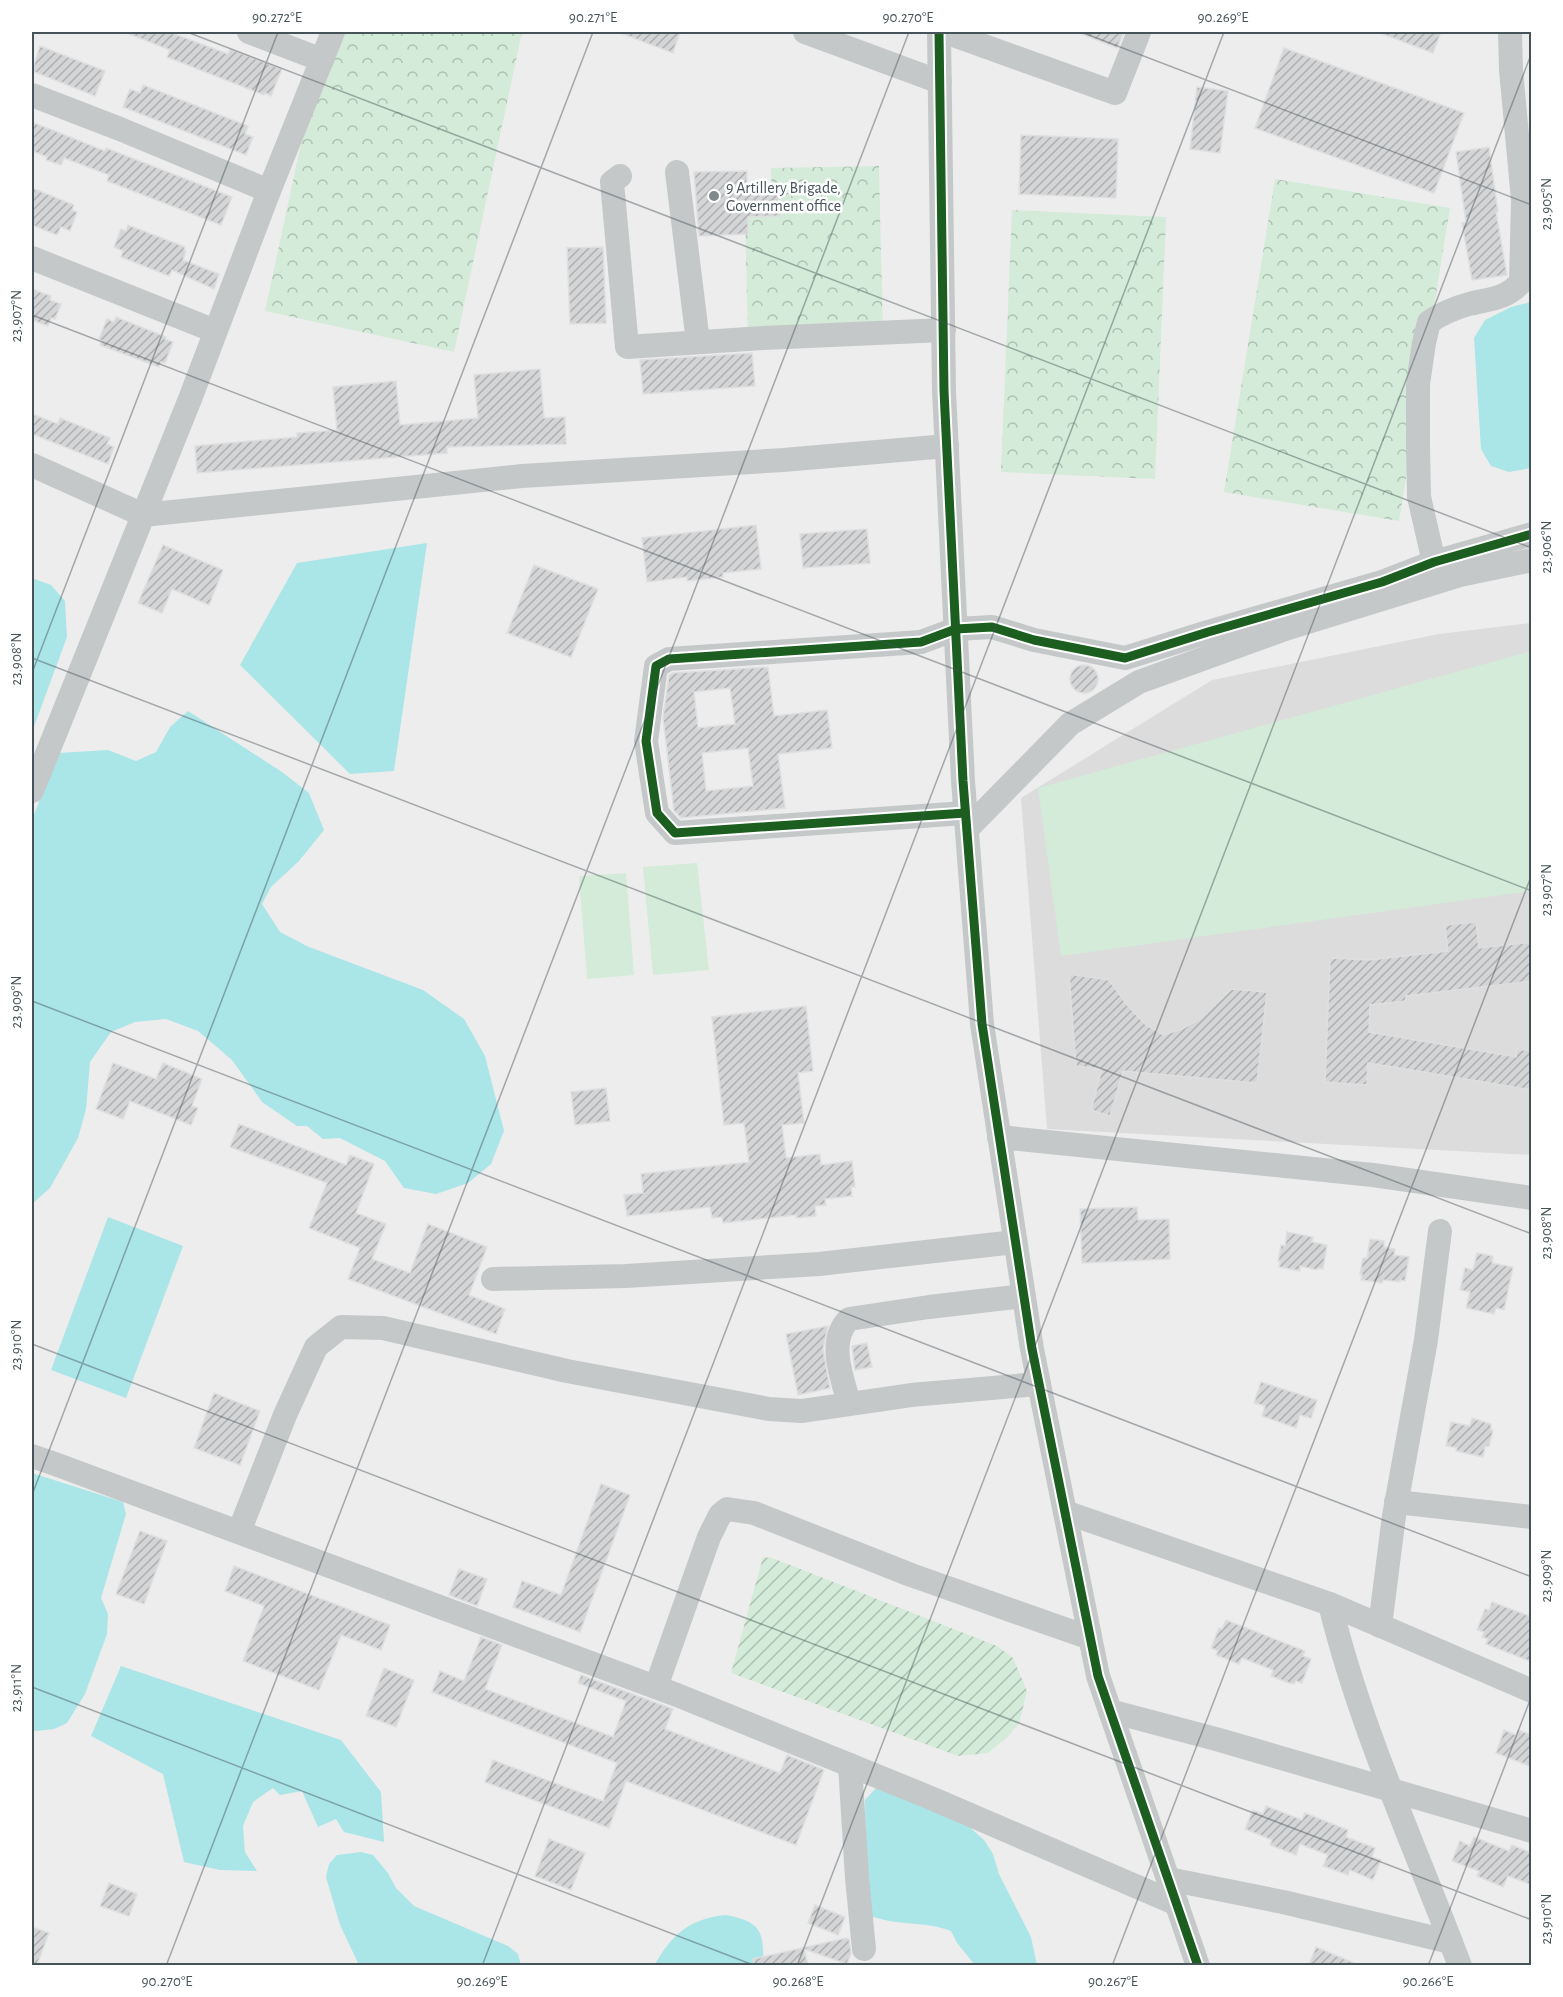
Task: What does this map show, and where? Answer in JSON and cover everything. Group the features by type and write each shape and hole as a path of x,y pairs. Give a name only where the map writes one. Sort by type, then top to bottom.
{"street":[{"path":"249,32 322,60"},
{"path":"32,791 333,32"},
{"path":"805,32 940,82"},
{"path":"939,32 947,446 966,821 982,1024 1038,1384 1098,1676 1198,1965"},
{"path":"945,32 1115,93 1139,32"},
{"path":"1434,562 1419,497 1418,384 1429,322 1443,313 1466,304 1513,292 1521,282 1523,200 1511,70 1510,32"},
{"path":"32,95 269,191"},
{"path":"677,172 698,342"},
{"path":"620,176 612,182 627,347 944,330"},
{"path":"32,258 215,331"},
{"path":"32,465 143,515 522,476 783,460 947,446"},
{"path":"1532,534 1434,562 1382,582 1125,658 1034,640 992,627 956,629 921,642 669,659 656,666 646,741 657,813 675,833 966,821 1071,724 1139,682 1288,628 1460,575 1532,560"},
{"path":"999,1137 1373,1175 1532,1198"},
{"path":"1380,1626 1396,1502 1426,1340 1440,1232"},
{"path":"493,1279 626,1276 819,1264 1015,1242"},
{"path":"849,1403 837,1350 837,1336 840,1327 849,1319 929,1306 1023,1296"},
{"path":"239,1532 285,1415 316,1347 341,1327 383,1328 567,1371 769,1409 801,1411 912,1395 1038,1384"},
{"path":"32,1456 656,1687 850,1765 1177,1904"},
{"path":"1396,1502 1532,1517"},
{"path":"656,1687 709,1537 720,1515 727,1509 754,1513 911,1575 1090,1638"},
{"path":"1065,1512 1330,1604 1532,1691"},
{"path":"1330,1604 1343,1656 1365,1722 1460,1965"},
{"path":"1110,1711 1216,1739 1532,1831"},
{"path":"850,1765 864,1949"},
{"path":"1168,1878 1283,1902 1451,1942"}],"shaded area":[{"path":"1531,623 1531,1155 1047,1129 1021,798 1212,680 1439,634"}],"green space":[{"path":"325,32 522,32 454,352 265,311"},
{"path":"879,166 883,338 748,341 745,214 772,213 771,168"},
{"path":"1275,179 1450,208 1399,521 1224,492"},
{"path":"1012,210 1166,217 1155,479 1001,472"},
{"path":"1531,651 1531,891 1061,956 1038,788"},
{"path":"697,863 709,970 653,975 643,867"},
{"path":"626,873 634,975 587,979 579,876"},
{"path":"763,1557 772,1558 997,1646 1013,1658 1027,1691 1019,1724 988,1753 958,1756 731,1673"}],"water":[{"path":"1531,302 1531,468 1509,472 1491,466 1481,449 1474,338 1485,320 1511,307"},
{"path":"427,543 394,771 350,774 240,665 297,563"},
{"path":"32,578 51,585 65,601 67,637 32,732"},
{"path":"188,711 282,772 309,793 324,830 299,861 271,887 262,904 280,932 309,947 423,990 464,1019 485,1056 504,1131 491,1164 468,1183 436,1194 404,1188 385,1161 340,1138 323,1139 307,1126 297,1126 262,1102 232,1060 198,1031 166,1019 135,1022 111,1032 90,1062 86,1109 78,1138 50,1188 32,1204 32,820 58,753 108,750 136,761 156,752 170,727"},
{"path":"108,1217 183,1246 126,1398 51,1370"},
{"path":"32,1473 123,1502 126,1514 101,1598 108,1614 107,1634 85,1694 67,1723 54,1729 37,1731 32,1730"},
{"path":"121,1666 341,1740 381,1792 384,1842 344,1832 336,1819 318,1827 302,1791 280,1795 273,1788 253,1802 243,1826 245,1852 257,1871 220,1870 184,1862 163,1774 91,1736"},
{"path":"877,1787 966,1824 984,1840 993,1854 999,1874 1031,1937 1037,1965 975,1965 957,1943 951,1931 871,1916 866,1887 865,1800"},
{"path":"361,1852 373,1855 388,1873 396,1888 414,1906 508,1946 518,1954 521,1965 359,1965 340,1925 326,1877 329,1864 337,1855"},
{"path":"726,1915 747,1921 758,1930 763,1944 763,1965 654,1966 667,1945 683,1930 702,1920"}],"building":[{"path":"124,32 169,32 228,54 230,49 282,69 271,96 265,93 264,95 167,57 170,50"},
{"path":"620,32 680,32 673,53"},
{"path":"1077,32 1124,32 1117,48"},
{"path":"1380,32 1441,32 1433,53"},
{"path":"40,46 105,71 95,96 32,71"},
{"path":"1284,48 1464,113 1434,193 1255,128"},
{"path":"143,85 248,126 245,134 253,137 246,155 123,107 130,89 140,93"},
{"path":"1197,87 1228,91 1220,153 1190,149"},
{"path":"32,122 232,197 221,225 107,181 109,175 64,158 61,165 46,160 47,157 32,151"},
{"path":"1021,135 1118,139 1116,198 1019,194"},
{"path":"1489,147 1498,212 1496,212 1507,275 1472,280 1462,223 1466,222 1456,152"},
{"path":"747,171 747,191 779,191 780,216 748,217 748,234 699,236 694,172"},
{"path":"32,188 74,205 72,210 77,212 70,231 61,227 57,235 32,225"},
{"path":"128,225 185,247 183,260 219,274 214,289 172,270 169,276 121,257 123,251 114,247 121,229 126,231"},
{"path":"603,247 606,323 570,324 567,248"},
{"path":"32,289 51,296 50,300 61,304 55,319 51,318 48,326 32,320"},
{"path":"116,317 173,342 165,363 161,362 159,367 100,345 102,341 99,339 107,319 114,322"},
{"path":"752,353 755,386 643,394 640,360"},
{"path":"540,369 544,418 565,417 566,444 447,447 447,453 197,473 195,446 297,437 297,433 337,430 333,387 396,381 400,425 478,418 474,375"},
{"path":"32,414 58,424 60,418 110,438 107,444 114,447 108,464 32,434"},
{"path":"756,525 761,569 723,573 723,577 687,581 687,577 647,582 642,538"},
{"path":"867,529 870,563 803,568 800,534"},
{"path":"163,545 223,570 209,605 172,589 162,613 138,603"},
{"path":"534,565 598,589 571,657 507,633"},
{"path":"1084,665 1094,669 1098,679 1094,689 1084,693 1074,689 1070,679 1074,669"},
{"path":"768,667 774,716 827,710 832,748 778,754 785,808 681,818 674,811 663,718 669,675","holes":["730,688 735,724 698,728 694,692","748,748 753,786 706,791 702,753"]},
{"path":"1476,922 1479,948 1532,942 1532,981 1406,996 1406,1001 1370,1005 1369,1032 1516,1057 1517,1049 1532,1051 1532,1090 1368,1063 1367,1085 1325,1082 1330,958 1369,960 1448,951 1445,925"},
{"path":"1069,974 1109,980 1145,1024 1163,1035 1182,1029 1200,1019 1231,989 1267,992 1257,1083 1123,1071 1110,1116 1091,1110 1102,1069 1076,1066"},
{"path":"806,1006 813,1071 798,1073 804,1123 782,1125 786,1158 820,1154 821,1165 852,1161 855,1187 851,1187 852,1196 825,1199 826,1205 815,1206 816,1216 796,1218 796,1215 723,1223 722,1217 712,1218 710,1207 627,1216 624,1195 643,1193 641,1174 749,1162 744,1123 724,1125 712,1017"},
{"path":"113,1063 156,1079 163,1063 202,1079 192,1106 198,1108 191,1125 130,1101 123,1119 96,1109"},
{"path":"606,1088 610,1121 575,1125 571,1092"},
{"path":"239,1124 346,1165 350,1155 374,1164 356,1213 386,1224 372,1259 410,1273 428,1224 487,1247 469,1295 505,1309 496,1334 348,1279 360,1248 309,1228 327,1183 230,1147"},
{"path":"1137,1207 1138,1220 1169,1219 1170,1259 1082,1263 1080,1209"},
{"path":"1287,1232 1313,1237 1312,1242 1327,1245 1323,1269 1300,1266 1300,1271 1279,1267 1281,1245 1285,1246"},
{"path":"1370,1239 1384,1241 1384,1247 1395,1249 1394,1255 1409,1257 1405,1281 1383,1280 1382,1283 1361,1280 1363,1258 1367,1258"},
{"path":"1477,1253 1493,1256 1492,1263 1513,1267 1504,1310 1496,1308 1494,1314 1466,1308 1470,1292 1460,1290 1465,1268 1473,1270"},
{"path":"828,1326 823,1349 830,1388 798,1395 786,1334"},
{"path":"867,1343 872,1367 855,1370 852,1346"},
{"path":"1261,1382 1317,1400 1311,1418 1300,1415 1296,1428 1262,1416 1265,1406 1254,1403"},
{"path":"214,1393 260,1411 240,1465 194,1448"},
{"path":"1472,1418 1491,1424 1493,1431 1483,1457 1456,1451 1457,1448 1446,1446 1451,1422 1470,1426"},
{"path":"601,1484 630,1495 580,1632 513,1607 522,1581 561,1595"},
{"path":"140,1531 167,1541 144,1604 116,1594"},
{"path":"234,1566 390,1625 381,1650 341,1635 319,1690 243,1661 264,1606 225,1591"},
{"path":"459,1569 487,1579 477,1606 449,1595"},
{"path":"1492,1602 1532,1617 1532,1662 1486,1644 1488,1639 1482,1637 1484,1632 1477,1630 1485,1609 1489,1610"},
{"path":"1226,1620 1305,1651 1303,1656 1311,1659 1302,1683 1296,1681 1294,1684 1289,1683 1271,1676 1273,1670 1242,1658 1239,1664 1216,1655 1218,1651 1211,1648 1219,1628 1222,1629"},
{"path":"481,1637 502,1645 485,1689 613,1737 626,1701 578,1683 581,1675 673,1709 665,1729 780,1773 787,1755 824,1770 796,1845 626,1781 609,1828 485,1782 493,1760 603,1801 617,1763 432,1692 440,1671 464,1681"},
{"path":"384,1668 414,1680 396,1727 366,1716"},
{"path":"1504,1730 1516,1735 1518,1730 1532,1735 1532,1767 1496,1753"},
{"path":"1266,1806 1302,1820 1305,1813 1348,1830 1346,1837 1375,1848 1372,1857 1381,1860 1373,1880 1350,1870 1348,1875 1323,1866 1328,1855 1300,1844 1296,1855 1270,1845 1272,1840 1245,1829 1253,1810 1263,1814"},
{"path":"1474,1837 1509,1851 1512,1845 1532,1853 1532,1885 1508,1876 1503,1887 1477,1876 1479,1871 1452,1861 1460,1841 1470,1846"},
{"path":"549,1839 585,1853 571,1890 535,1876"},
{"path":"109,1883 137,1894 129,1916 100,1906"},
{"path":"815,1905 845,1917 838,1935 808,1923"},
{"path":"32,1927 49,1933 37,1965 32,1965"},
{"path":"849,1939 851,1953 847,1964 804,1949 808,1965 754,1965 753,1959"},
{"path":"1316,1947 1359,1965 1309,1965"}],"cycle path":[{"path":"939,32 944,391 963,781 982,1024 1032,1349 1098,1676 1198,1966"},
{"path":"965,813 675,833 657,813 646,741 656,666 669,659 921,642 956,629 992,627 1034,640 1125,658 1382,582 1434,562 1532,534"}],"place":[{"name":"9 Artillery Brigade, Government office","path":"714,196"}]}
